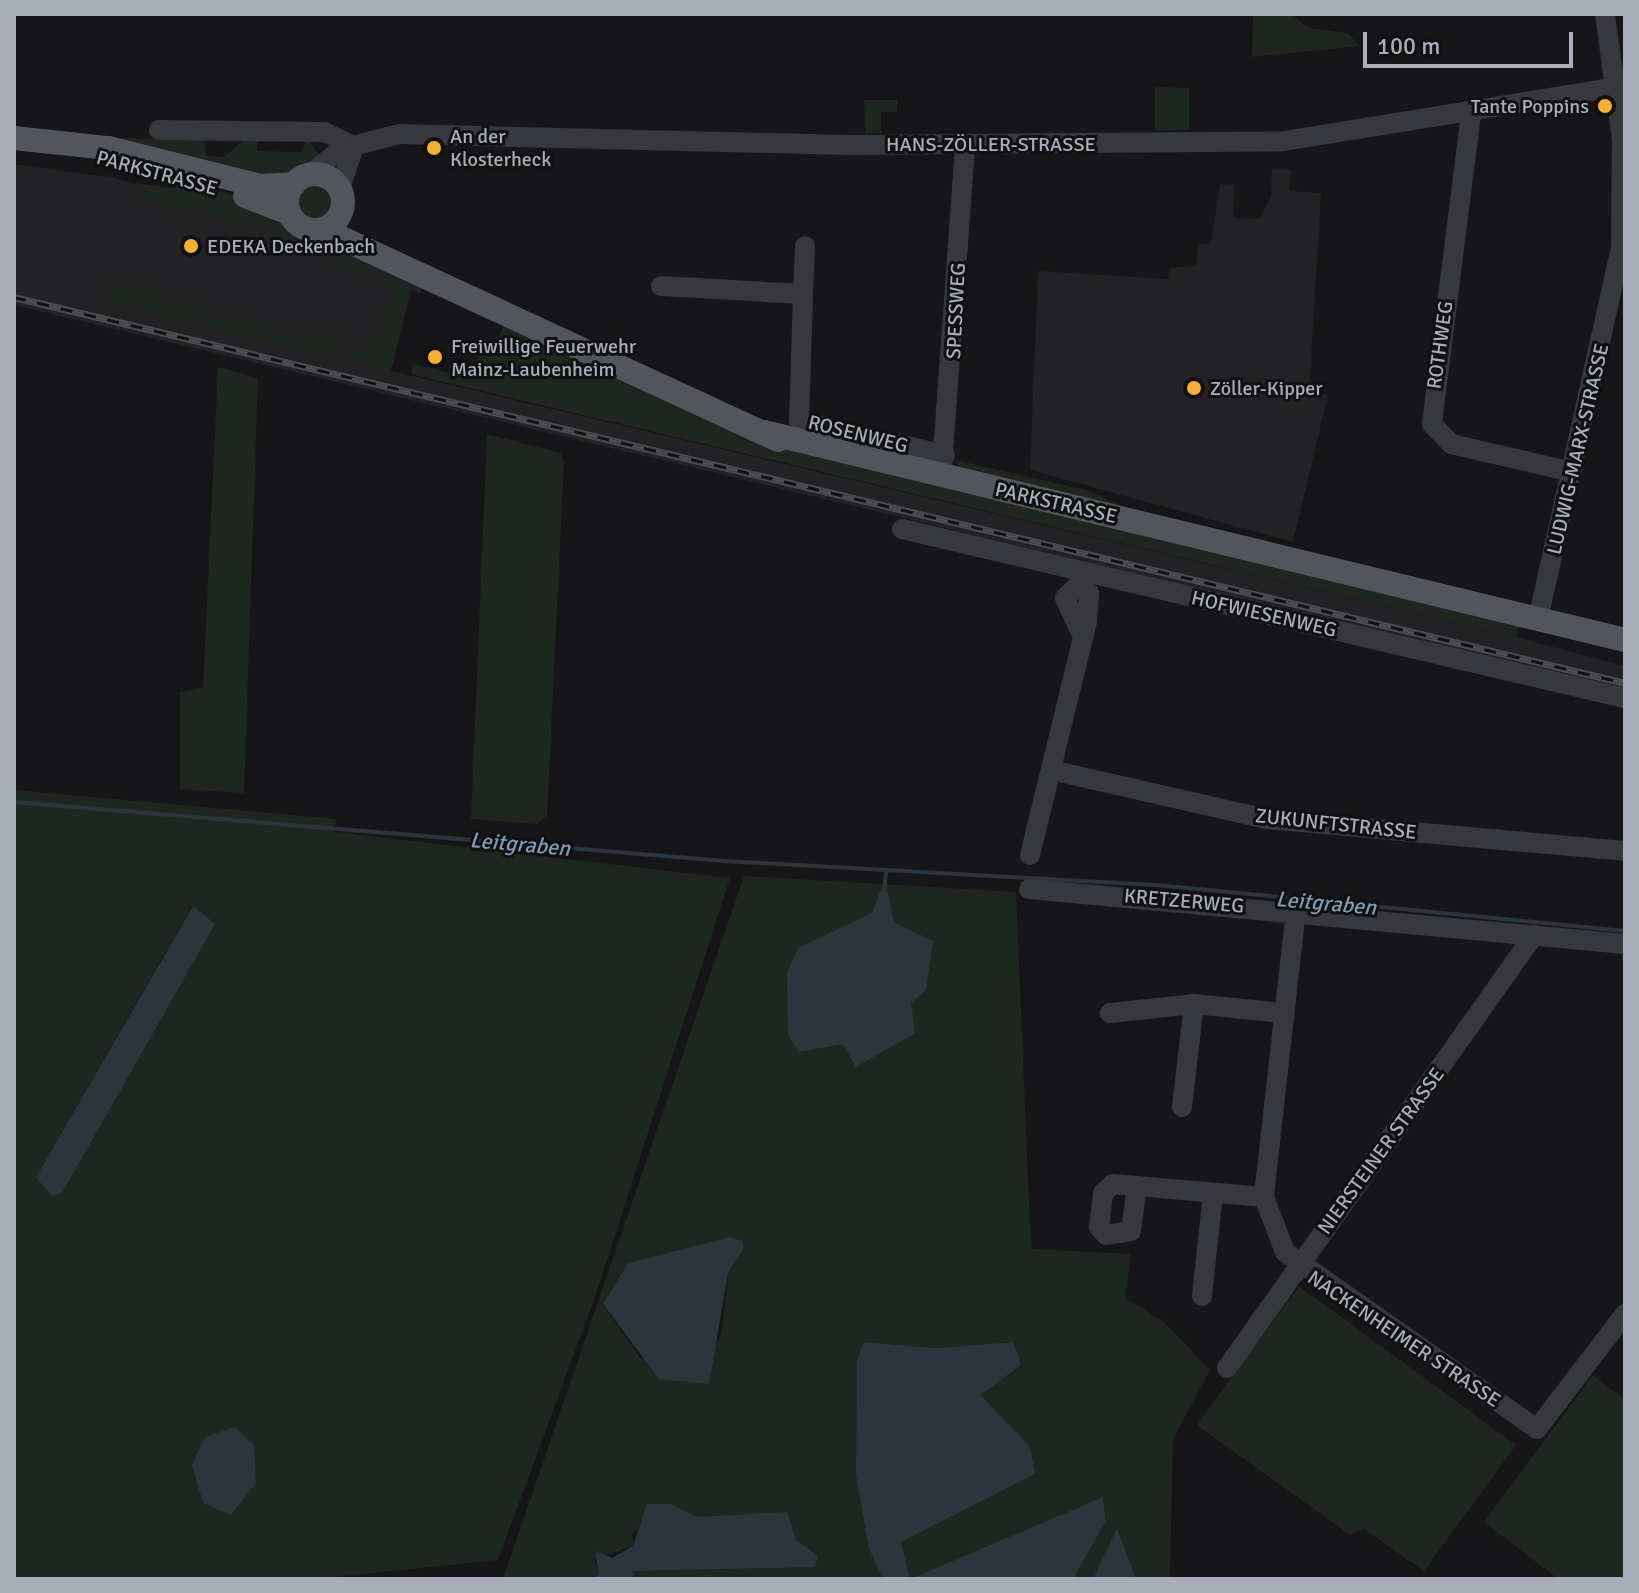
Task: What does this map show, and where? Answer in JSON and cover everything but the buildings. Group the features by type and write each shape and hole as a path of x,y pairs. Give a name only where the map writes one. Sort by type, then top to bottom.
{"main road":[{"name":"PARKSTRASSE","path":"18,139 108,148 260,186 301,179 341,199 367,234 474,296"},
{"name":"PARKSTRASSE","path":"18,139 289,213 302,228 324,230 474,296 665,392 764,432 836,451 943,466 1276,557 1625,640"},
{"path":"289,213 301,179"},
{"path":"324,230 341,199"}],"street":[{"name":"LUDWIG-MARX-STRASSE","path":"1538,619 1621,249 1620,86 1605,14"},
{"name":"HANS-ZÖLLER-STRASSE","path":"301,179 354,146 399,134 965,145 1284,141 1471,114 1620,86"},
{"name":"ROTHWEG","path":"1471,114 1432,424 1451,444 1572,472"},
{"path":"159,130 324,132 354,146 341,199"},
{"name":"SPESSWEG","path":"943,466 965,145"},
{"name":"ROSENWEG","path":"805,246 799,421 943,466"},
{"path":"661,286 803,294"},
{"name":"HOFWIESENWEG","path":"902,529 1086,581 1625,698"},
{"path":"1030,855 1083,637 1065,598 1072,588 1086,581"},
{"name":"ZUKUNFTSTRASSE","path":"1051,770 1267,819 1625,851"},
{"name":"KRETZERWEG","path":"1029,889 1296,910 1625,944"},
{"name":"NACKENHEIMER STRASSE","path":"1296,910 1264,1197 1273,1235 1297,1268 1537,1429 1625,1314"},
{"name":"NIERSTEINER STRASSE","path":"1227,1368 1534,935"},
{"path":"1110,1013 1194,1004 1283,1013"},
{"path":"1182,1107 1194,1004"},
{"path":"1137,1186 1264,1197"},
{"path":"1202,1296 1213,1193"}],"shaded area":[{"path":"1253,14 1291,14 1309,28 1347,33 1360,46 1252,57"},
{"path":"1155,87 1189,88 1189,130 1155,130"},
{"path":"864,100 897,100 897,112 881,112 881,133 865,133"},
{"path":"107,138 204,139 207,156 224,157 245,139 257,139 257,151 301,152 307,139 320,156 278,181"},
{"path":"14,164 114,178 287,223 423,285 420,294 411,290 391,371 1516,637 1625,666 1625,691 14,305"},
{"path":"129,167 272,206 287,221 288,238 131,200 136,183 177,189 114,170"},
{"name":"Zöller-Kipper","path":"1272,168 1291,170 1289,191 1321,193 1309,391 1328,395 1293,542 1030,470 1038,271 1168,279 1169,268 1196,266 1198,244 1211,244 1220,184 1234,185 1233,218 1259,219 1271,197"},
{"path":"315,184 328,189 333,202 328,215 315,220 302,215 297,202 302,189"},
{"path":"341,254 411,289 390,371 106,305 113,277 158,291 157,299 197,308 200,298 203,309 222,314 225,304 228,315 323,338 335,326 339,342 364,348 367,338 376,341 384,322 375,318 378,310 388,310 393,297 384,282 365,273 356,280 361,271 351,266 333,268"},
{"path":"506,320 665,400 1520,622 1516,637 411,374 413,364 472,378 479,350 493,352"},
{"path":"218,367 258,378 244,793 180,789 180,692 203,688"},
{"path":"487,434 561,453 564,462 547,816 536,824 471,819"},
{"path":"956,460 1089,491 1121,506 960,469"},
{"path":"14,790 336,819 335,832 730,878 596,1294 498,1560 314,1579 14,1579","holes":["192,906 215,925 36,1177"]},
{"path":"744,876 1016,892 1031,1249 1131,1254 1125,1298 1163,1321 1210,1370 1173,1439 1170,1579 1136,1579 1117,1529 1093,1579 1073,1579 1106,1521 1103,1497 910,1579 901,1542 1035,1474 1030,1446 979,1395 1021,1365 1013,1342 935,1348 864,1342 869,1549 883,1579 634,1579 631,1571 817,1556 753,1516 696,1517 671,1504 632,1534 634,1545 594,1560 600,1574 592,1579 503,1579","holes":["880,892 888,892 915,1033 843,1044 788,1035 790,1006 850,924 872,913","730,1237 743,1241 743,1250 728,1273 722,1332 713,1348 641,1359 603,1305 628,1263"]},
{"path":"880,891 888,892 894,922 933,941 926,990 911,1003 915,1033 856,1067 843,1044 798,1052 788,1034 787,972 798,948 872,913"},
{"path":"193,906 215,924 62,1193 51,1196 36,1177"},
{"path":"730,1237 743,1241 743,1250 728,1273 709,1384 659,1379 603,1304 628,1263"},
{"path":"1299,1286 1516,1445 1424,1571 1364,1529 1350,1535 1197,1425"},
{"path":"864,1342 935,1348 1014,1342 1021,1365 980,1395 1030,1446 1035,1474 901,1542 910,1579 883,1579 869,1549 856,1475 857,1361"},
{"path":"1593,1375 1625,1400 1625,1579 1558,1579 1484,1522"},
{"path":"235,1427 254,1445 256,1483 231,1515 203,1503 192,1465 205,1437"},
{"path":"1103,1497 1106,1521 1073,1579 910,1579"},
{"path":"647,1504 671,1504 696,1517 787,1512 796,1540 818,1556 815,1567 632,1571 634,1579 592,1579 599,1574 595,1551 612,1558 633,1546"},
{"path":"1117,1528 1136,1579 1093,1579"}],"waterway":[{"name":"Leitgraben","path":"14,802 725,861 1167,886 1625,931"},
{"path":"884,892 886,873"}],"railway":[{"path":"14,297 1625,683"}],"place":[{"name":"Tante Poppins","path":"1605,106"},
{"name":"An der Klosterheck","path":"434,148"},
{"name":"EDEKA Deckenbach","path":"191,246"},
{"name":"Freiwillige Feuerwehr Mainz-Laubenheim","path":"435,357"},
{"name":"Zöller-Kipper","path":"1194,388"}]}
